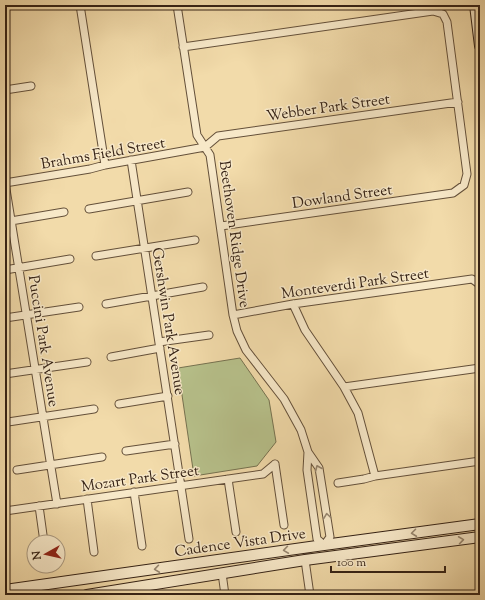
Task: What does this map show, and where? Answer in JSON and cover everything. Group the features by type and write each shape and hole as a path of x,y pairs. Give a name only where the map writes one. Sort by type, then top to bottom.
{"street":[{"path":"80,5 105,165"},
{"name":"Beethoven Ridge Drive","path":"177,5 182,47 197,135 210,155 233,315 237,331 246,350 284,399 301,430 308,452 319,468 330,537 324,545 316,539 307,470 308,452"},
{"path":"475,5 480,46"},
{"path":"182,47 433,11 443,14 447,22 458,102"},
{"path":"5,90 31,86"},
{"name":"Webber Park Street","path":"205,147 218,136 458,102"},
{"name":"Dowland Street","path":"221,226 454,193 464,185 467,174 458,102"},
{"name":"Brahms Field Street","path":"5,183 90,169 205,147"},
{"name":"Gershwin Park Avenue","path":"131,160 189,538"},
{"name":"Puccini Park Avenue","path":"5,183 8,221 19,268 57,504"},
{"path":"89,209 188,192"},
{"path":"8,221 64,212"},
{"path":"96,256 195,240"},
{"path":"5,270 70,259"},
{"name":"Monteverdi Park Street","path":"233,315 294,304 472,279 479,285"},
{"path":"106,304 203,287"},
{"path":"294,304 305,330 344,387 358,413 375,476"},
{"path":"5,318 79,307"},
{"path":"110,357 209,335"},
{"path":"5,374 87,362"},
{"path":"344,387 480,368"},
{"path":"119,404 168,396"},
{"path":"8,422 94,409"},
{"path":"126,451 175,444"},
{"path":"17,470 102,457"},
{"path":"338,483 375,476 480,461"},
{"name":"Mozart Park Street","path":"5,511 263,474 275,464 284,525"},
{"path":"228,479 236,532"},
{"path":"134,492 142,546"},
{"path":"87,499 94,552"},
{"path":"39,506 43,534"},
{"name":"Cadence Vista Drive","path":"5,590 480,524"},
{"path":"436,543 440,530"},
{"name":"Cadence Vista Drive","path":"87,595 305,560 480,537"},
{"path":"283,564 303,556 313,554 324,545 339,555"},
{"path":"305,560 310,595"},
{"path":"222,573 225,595"}],"green space":[{"path":"240,358 269,400 276,442 257,466 194,476 178,368"}]}
